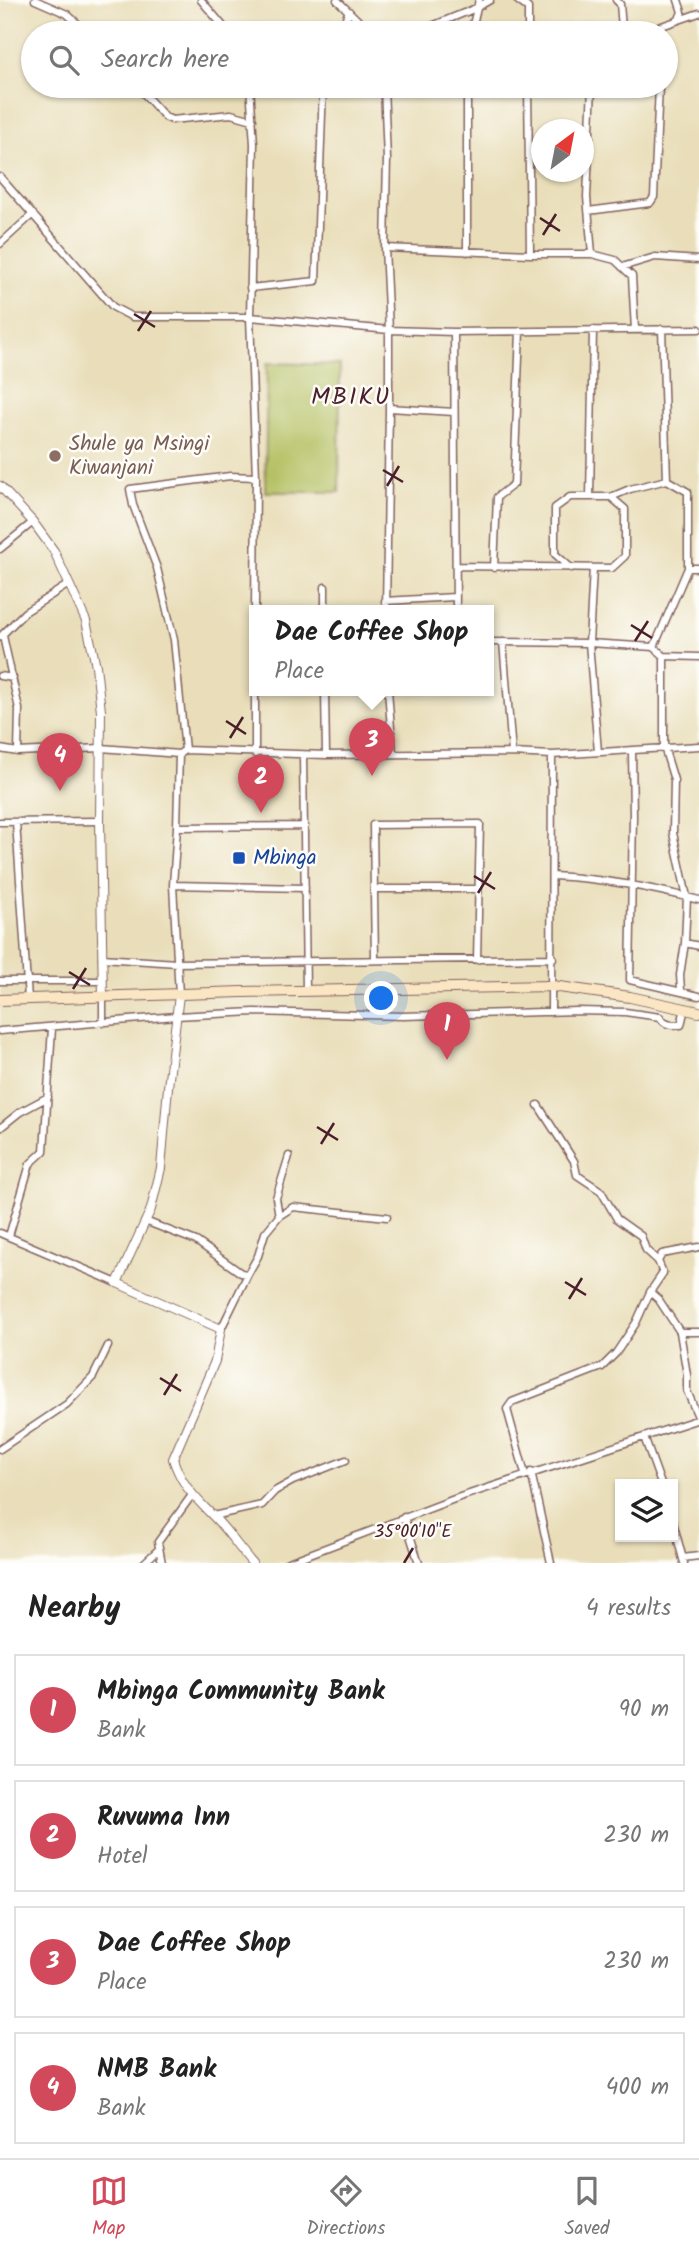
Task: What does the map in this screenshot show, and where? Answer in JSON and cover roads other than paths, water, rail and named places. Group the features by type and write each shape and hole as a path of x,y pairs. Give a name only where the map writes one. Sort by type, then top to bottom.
{"main road":[{"path":"0,1000 552,986 630,997 699,1012"}],"street":[{"path":"35,0 67,14 75,21"},
{"path":"201,0 219,21"},
{"path":"337,0 359,21"},
{"path":"473,21 479,0"},
{"path":"444,21 490,0"},
{"path":"517,0 527,8 528,21"},
{"path":"616,0 620,4 621,21"},
{"path":"678,0 682,12 679,19"},
{"path":"344,21 349,11"},
{"path":"675,21 699,13"},
{"path":"148,98 165,117 172,120 231,114 253,120"},
{"path":"251,98 250,317 256,477 255,605"},
{"path":"250,288 316,281 323,98"},
{"path":"384,98 387,159 385,248 389,330 386,605"},
{"path":"467,98 467,251"},
{"path":"528,98 530,254"},
{"path":"592,98 588,211 592,254"},
{"path":"588,211 650,203 654,197 658,98"},
{"path":"0,177 113,307 132,317 250,317 389,330 454,332 699,329"},
{"path":"0,244 33,214"},
{"path":"385,248 592,254 615,260 632,276 635,330"},
{"path":"622,267 655,257 699,260"},
{"path":"662,329 667,480"},
{"path":"590,497 593,330"},
{"path":"494,568 497,497 514,484 520,331"},
{"path":"454,332 456,605"},
{"path":"389,408 454,412"},
{"path":"117,1283 151,1209 162,1168 179,995 173,885 182,752 174,640 157,568 133,505 130,489 230,476 256,477"},
{"path":"571,568 555,554 555,508 570,497 611,497 630,489 667,480 688,492 688,568 653,648"},
{"path":"0,486 33,522 54,551 86,621 96,666 101,711 103,1023"},
{"path":"457,566 612,568 625,556 625,509 611,497"},
{"path":"0,548 33,522"},
{"path":"593,568 589,643 598,752"},
{"path":"688,568 699,568"},
{"path":"18,752 19,709 1,636 25,612 69,584"},
{"path":"325,587 325,605"},
{"path":"386,601 455,597"},
{"path":"494,642 589,643 653,648 664,656 699,657"},
{"path":"503,642 512,753"},
{"path":"664,656 664,747 674,780 673,832 687,897 681,990"},
{"path":"0,676 13,678"},
{"path":"255,696 256,754"},
{"path":"325,696 326,755"},
{"path":"388,696 393,754"},
{"path":"0,757 0,749 18,752 101,748 303,755 552,755 699,746"},
{"path":"632,752 630,980 699,996"},
{"path":"303,755 306,991"},
{"path":"551,1012 552,755"},
{"path":"0,822 100,821"},
{"path":"16,822 28,999"},
{"path":"375,960 373,825 480,824 477,960"},
{"path":"177,827 305,826"},
{"path":"553,876 596,878 699,900"},
{"path":"173,885 304,888"},
{"path":"374,889 477,890"},
{"path":"685,943 699,946"},
{"path":"102,958 177,963 553,958"},
{"path":"0,981 102,981"},
{"path":"0,1031 176,1016 254,1013 403,1016 625,1012 653,1015 669,1025 681,1025 685,1008"},
{"path":"9,1237 30,1164 44,1150 52,1028"},
{"path":"0,1128 20,1112 48,1097"},
{"path":"538,1105 574,1161 577,1175 601,1191 617,1219 641,1236 646,1250 658,1261 663,1273 617,1353 602,1367 512,1402 508,1409 551,1563"},
{"path":"279,1216 276,1198 289,1156"},
{"path":"252,1563 192,1495 179,1477 173,1459 215,1361 221,1329 258,1256 265,1233 279,1216 293,1207 387,1217"},
{"path":"145,1221 195,1241 241,1273 248,1274"},
{"path":"0,1233 221,1329"},
{"path":"658,1261 662,1254 699,1247"},
{"path":"286,1563 404,1517 699,1419 687,1391 680,1332 659,1300 650,1292"},
{"path":"680,1332 699,1332"},
{"path":"0,1450 67,1404 93,1377 108,1346"},
{"path":"644,1437 658,1479"},
{"path":"213,1516 262,1505 275,1491 292,1481 346,1461"},
{"path":"162,1563 158,1542 192,1495"},
{"path":"404,1517 419,1563"},
{"path":"678,1539 684,1560 699,1556"},
{"path":"145,1563 159,1549"}],"place":[{"name":"Shule ya Msingi Kiwanjani","path":"55,456"},
{"name":"Dae Coffee Shop","path":"372,776"},
{"name":"NMB Bank","path":"60,791"},
{"name":"Ruvuma Inn","path":"261,813"},
{"name":"Mbinga","path":"239,858"},
{"name":"Mbinga Community Bank","path":"447,1060"}],"district":[{"name":"MBIKU","path":"351,397"}]}
